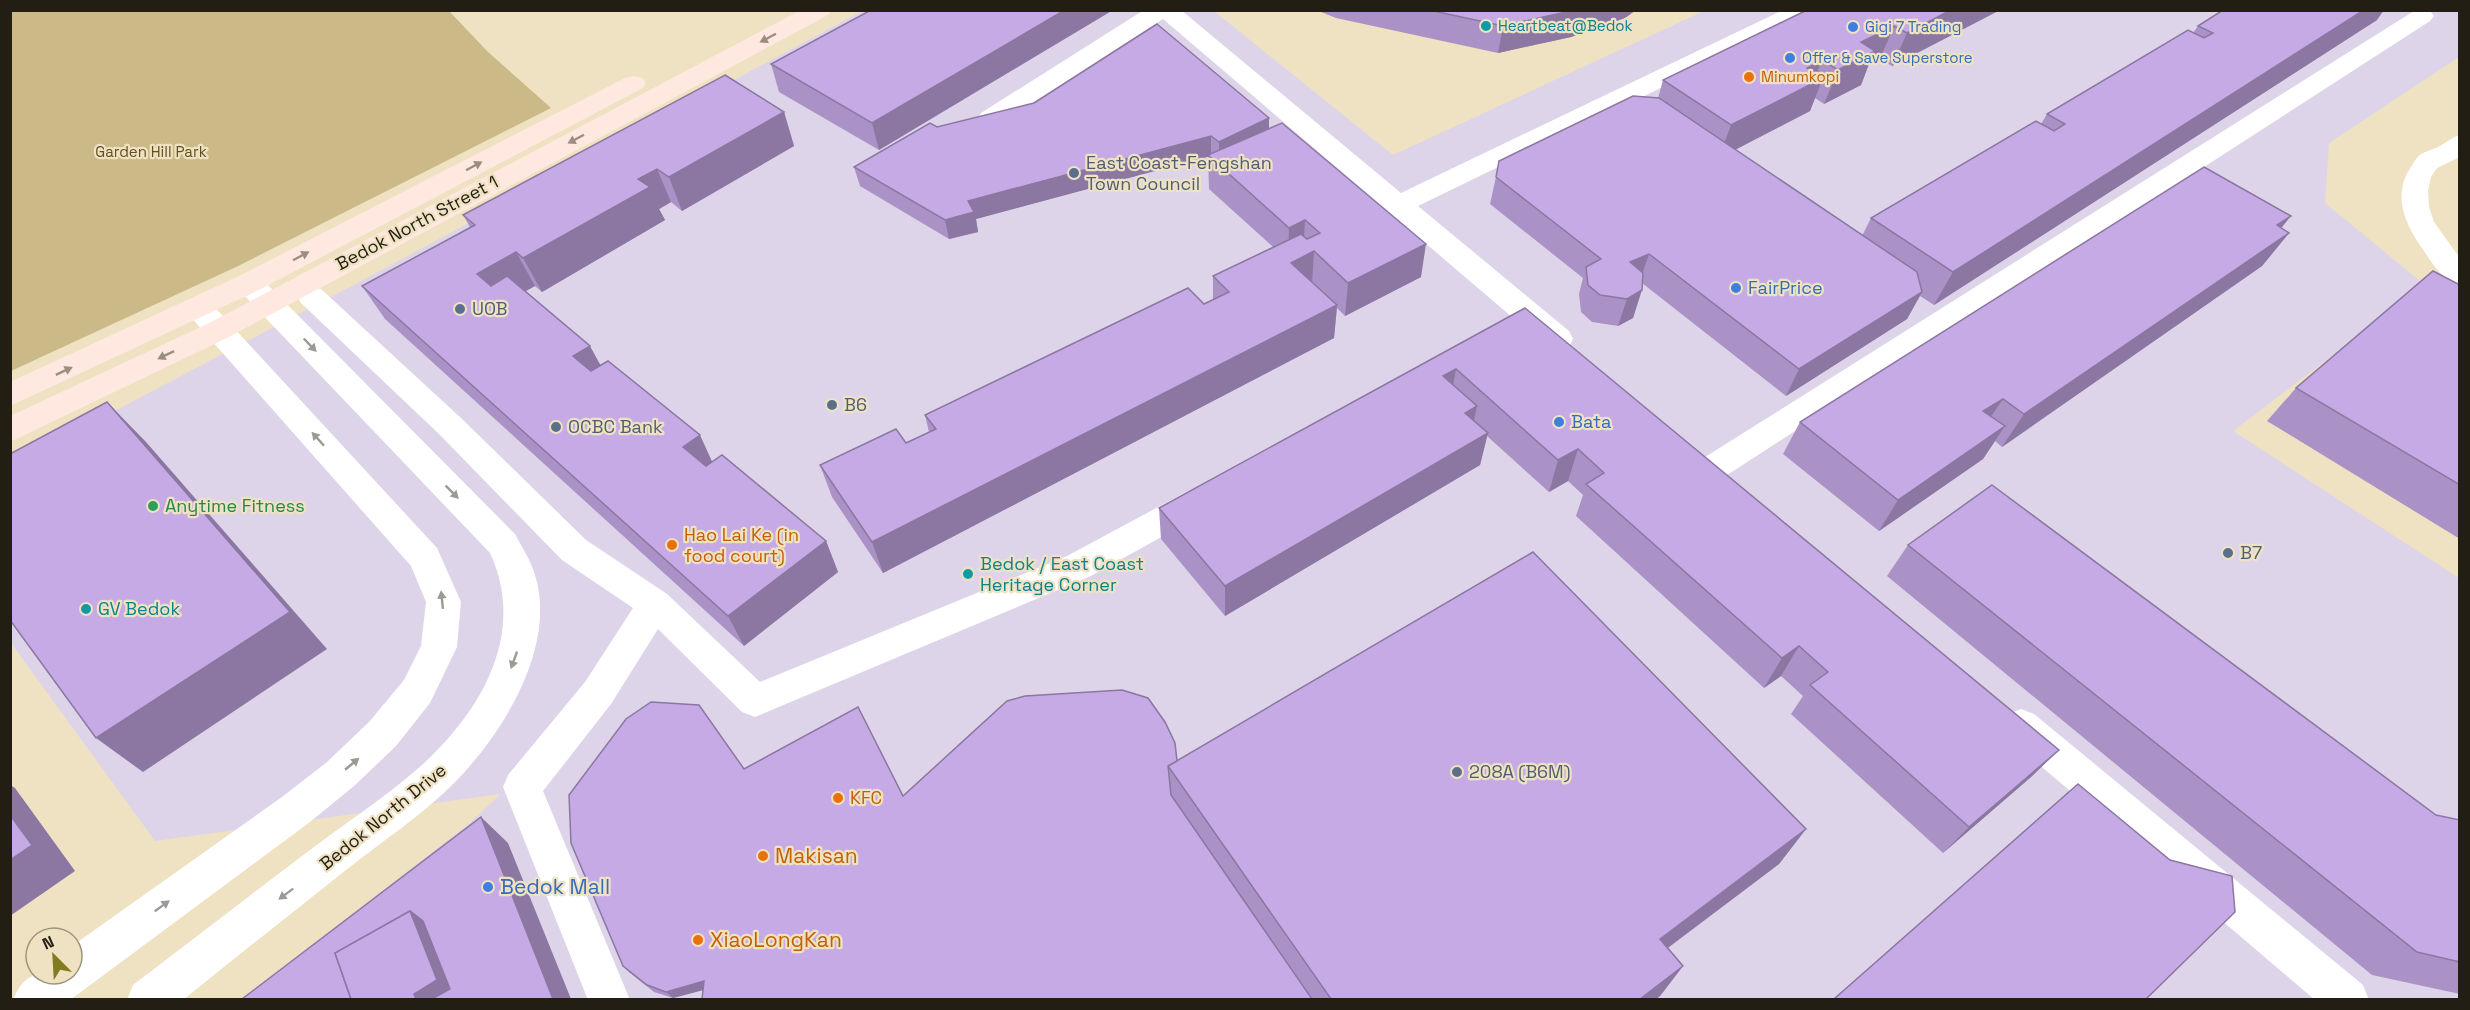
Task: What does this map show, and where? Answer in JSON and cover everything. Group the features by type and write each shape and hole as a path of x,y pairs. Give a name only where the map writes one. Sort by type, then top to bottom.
{"street":[{"name":"Bedok North Street 1","path":"259,293 668,65 774,10"},
{"name":"Bedok North Street 1","path":"10,430 259,293 820,10"},
{"path":"990,119 1164,10 1579,356"},
{"path":"1398,205 1803,10"},
{"path":"1713,468 2422,16"},
{"path":"2453,148 2446,164 2435,176 2428,206 2437,233 2460,263"},
{"path":"2453,148 2426,164 2417,177 2414,202 2424,231 2438,252 2460,276"},
{"name":"Bedok North Drive","path":"148,999 435,777 465,746 499,697 513,665 522,634 522,590 515,565 503,544 259,293"},
{"path":"311,296 450,426 574,550 654,604 755,701 1079,566 1224,487"},
{"name":"Bedok North Street 1","path":"10,395 209,319"},
{"path":"84,963 297,809 365,752 391,726 412,699 428,672 441,633 442,597 436,576 425,558 209,319"},
{"path":"1503,336 1534,319"},
{"path":"1686,446 1741,492"},
{"path":"609,999 522,787 598,693 654,604"},
{"path":"1998,707 2348,999"},
{"path":"34,999 52,986"}],"shaded area":[{"path":"862,11 1214,11 1393,155 1704,11 2459,11 2459,57 2329,143 2325,203 2425,285 2233,431 2459,578 2459,999 242,999 465,827 501,794 155,841 11,643 10,466 348,288"}],"green space":[{"name":"Garden Hill Park","path":"10,11 449,11 488,52 551,108 236,267 11,371"}],"building":[{"path":"871,10 1065,10 872,123 771,64"},
{"path":"1429,10 1575,10 1503,26"},
{"path":"1807,10 1951,10 1907,33 1894,26 1861,42 1875,51 1838,70 1822,60 1807,68 1823,78 1731,125 1663,80"},
{"path":"2223,10 2364,10 1953,272 1871,218 2036,121 2054,131 2065,124 2047,114 2188,30 2204,38 2213,33 2198,26"},
{"path":"1157,24 1269,118 1219,142 1211,136 968,201 974,212 945,220 854,167 930,123 937,127 1034,103"},
{"path":"725,75 784,112 669,177 657,169 638,179 650,187 523,258 516,252 477,274 491,286 507,276 590,346 573,356 591,371 608,361 700,435 683,447 706,466 722,455 826,541 728,616 362,286 475,225 463,215"},
{"path":"1633,96 1659,98 1917,272 1922,292 1799,369 1649,254 1630,262 1643,273 1642,290 1627,299 1600,295 1588,285 1586,267 1601,259 1496,177 1499,161"},
{"path":"1282,123 1426,244 1348,283 1314,251 1291,263 1337,305 872,542 820,465 896,429 906,443 936,429 925,415 1188,288 1204,304 1229,292 1213,276 1301,234 1307,239 1320,233 1305,220 1289,228 1208,155"},
{"path":"2204,167 2291,216 2277,225 2289,233 2024,414 2003,399 1983,411 2005,426 1898,500 1800,422"},
{"path":"2433,271 2460,285 2460,485 2296,388"},
{"path":"1525,308 2059,750 1969,827 1810,685 1828,672 1799,646 1782,658 1586,484 1604,473 1578,449 1558,460 1456,369 1443,376 1477,406 1465,413 1488,433 1225,586 1159,508"},
{"path":"107,402 290,612 96,738 10,620 10,454"},
{"path":"1992,485 2436,815 2460,820 2460,962 2417,952 1908,545"},
{"name":"208A (B6M)","path":"1533,552 1806,829 1660,939 1683,966 1640,999 1331,999 1168,766"},
{"path":"1122,690 1148,698 1165,722 1175,743 1177,761 1168,766 1171,795 1312,999 702,999 704,981 666,992 647,985 623,966 571,843 569,795 626,719 651,702 699,705 744,769 858,707 903,796 1007,701 1025,696"},
{"path":"2078,784 2170,860 2232,876 2235,912 2146,999 1834,999"},
{"path":"10,815 32,845 10,860"},
{"path":"481,817 553,999 432,999 450,989 423,921 410,911 335,953 351,999 242,999"},
{"path":"410,911 437,980 414,994 416,999 351,999 335,953"}],"place":[{"name":"Heartbeat@Bedok","path":"1486,26"},
{"name":"Gigi 7 Trading","path":"1853,27"},
{"name":"Offer & Save Superstore","path":"1790,58"},
{"name":"Minumkopi","path":"1749,77"},
{"name":"East Coast-Fengshan Town Council","path":"1074,173"},
{"name":"FairPrice","path":"1736,288"},
{"name":"UOB","path":"460,309"},
{"name":"B6","path":"832,405"},
{"name":"Bata","path":"1559,422"},
{"name":"OCBC Bank","path":"556,427"},
{"name":"Anytime Fitness","path":"153,506"},
{"name":"Hao Lai Ke (in food court)","path":"672,545"},
{"name":"B7","path":"2228,553"},
{"name":"Bedok / East Coast Heritage Corner","path":"968,574"},
{"name":"GV Bedok","path":"86,609"},
{"name":"208A (B6M)","path":"1457,772"},
{"name":"KFC","path":"838,798"},
{"name":"Makisan","path":"763,856"},
{"name":"Bedok Mall","path":"488,887"},
{"name":"XiaoLongKan","path":"698,940"}]}
